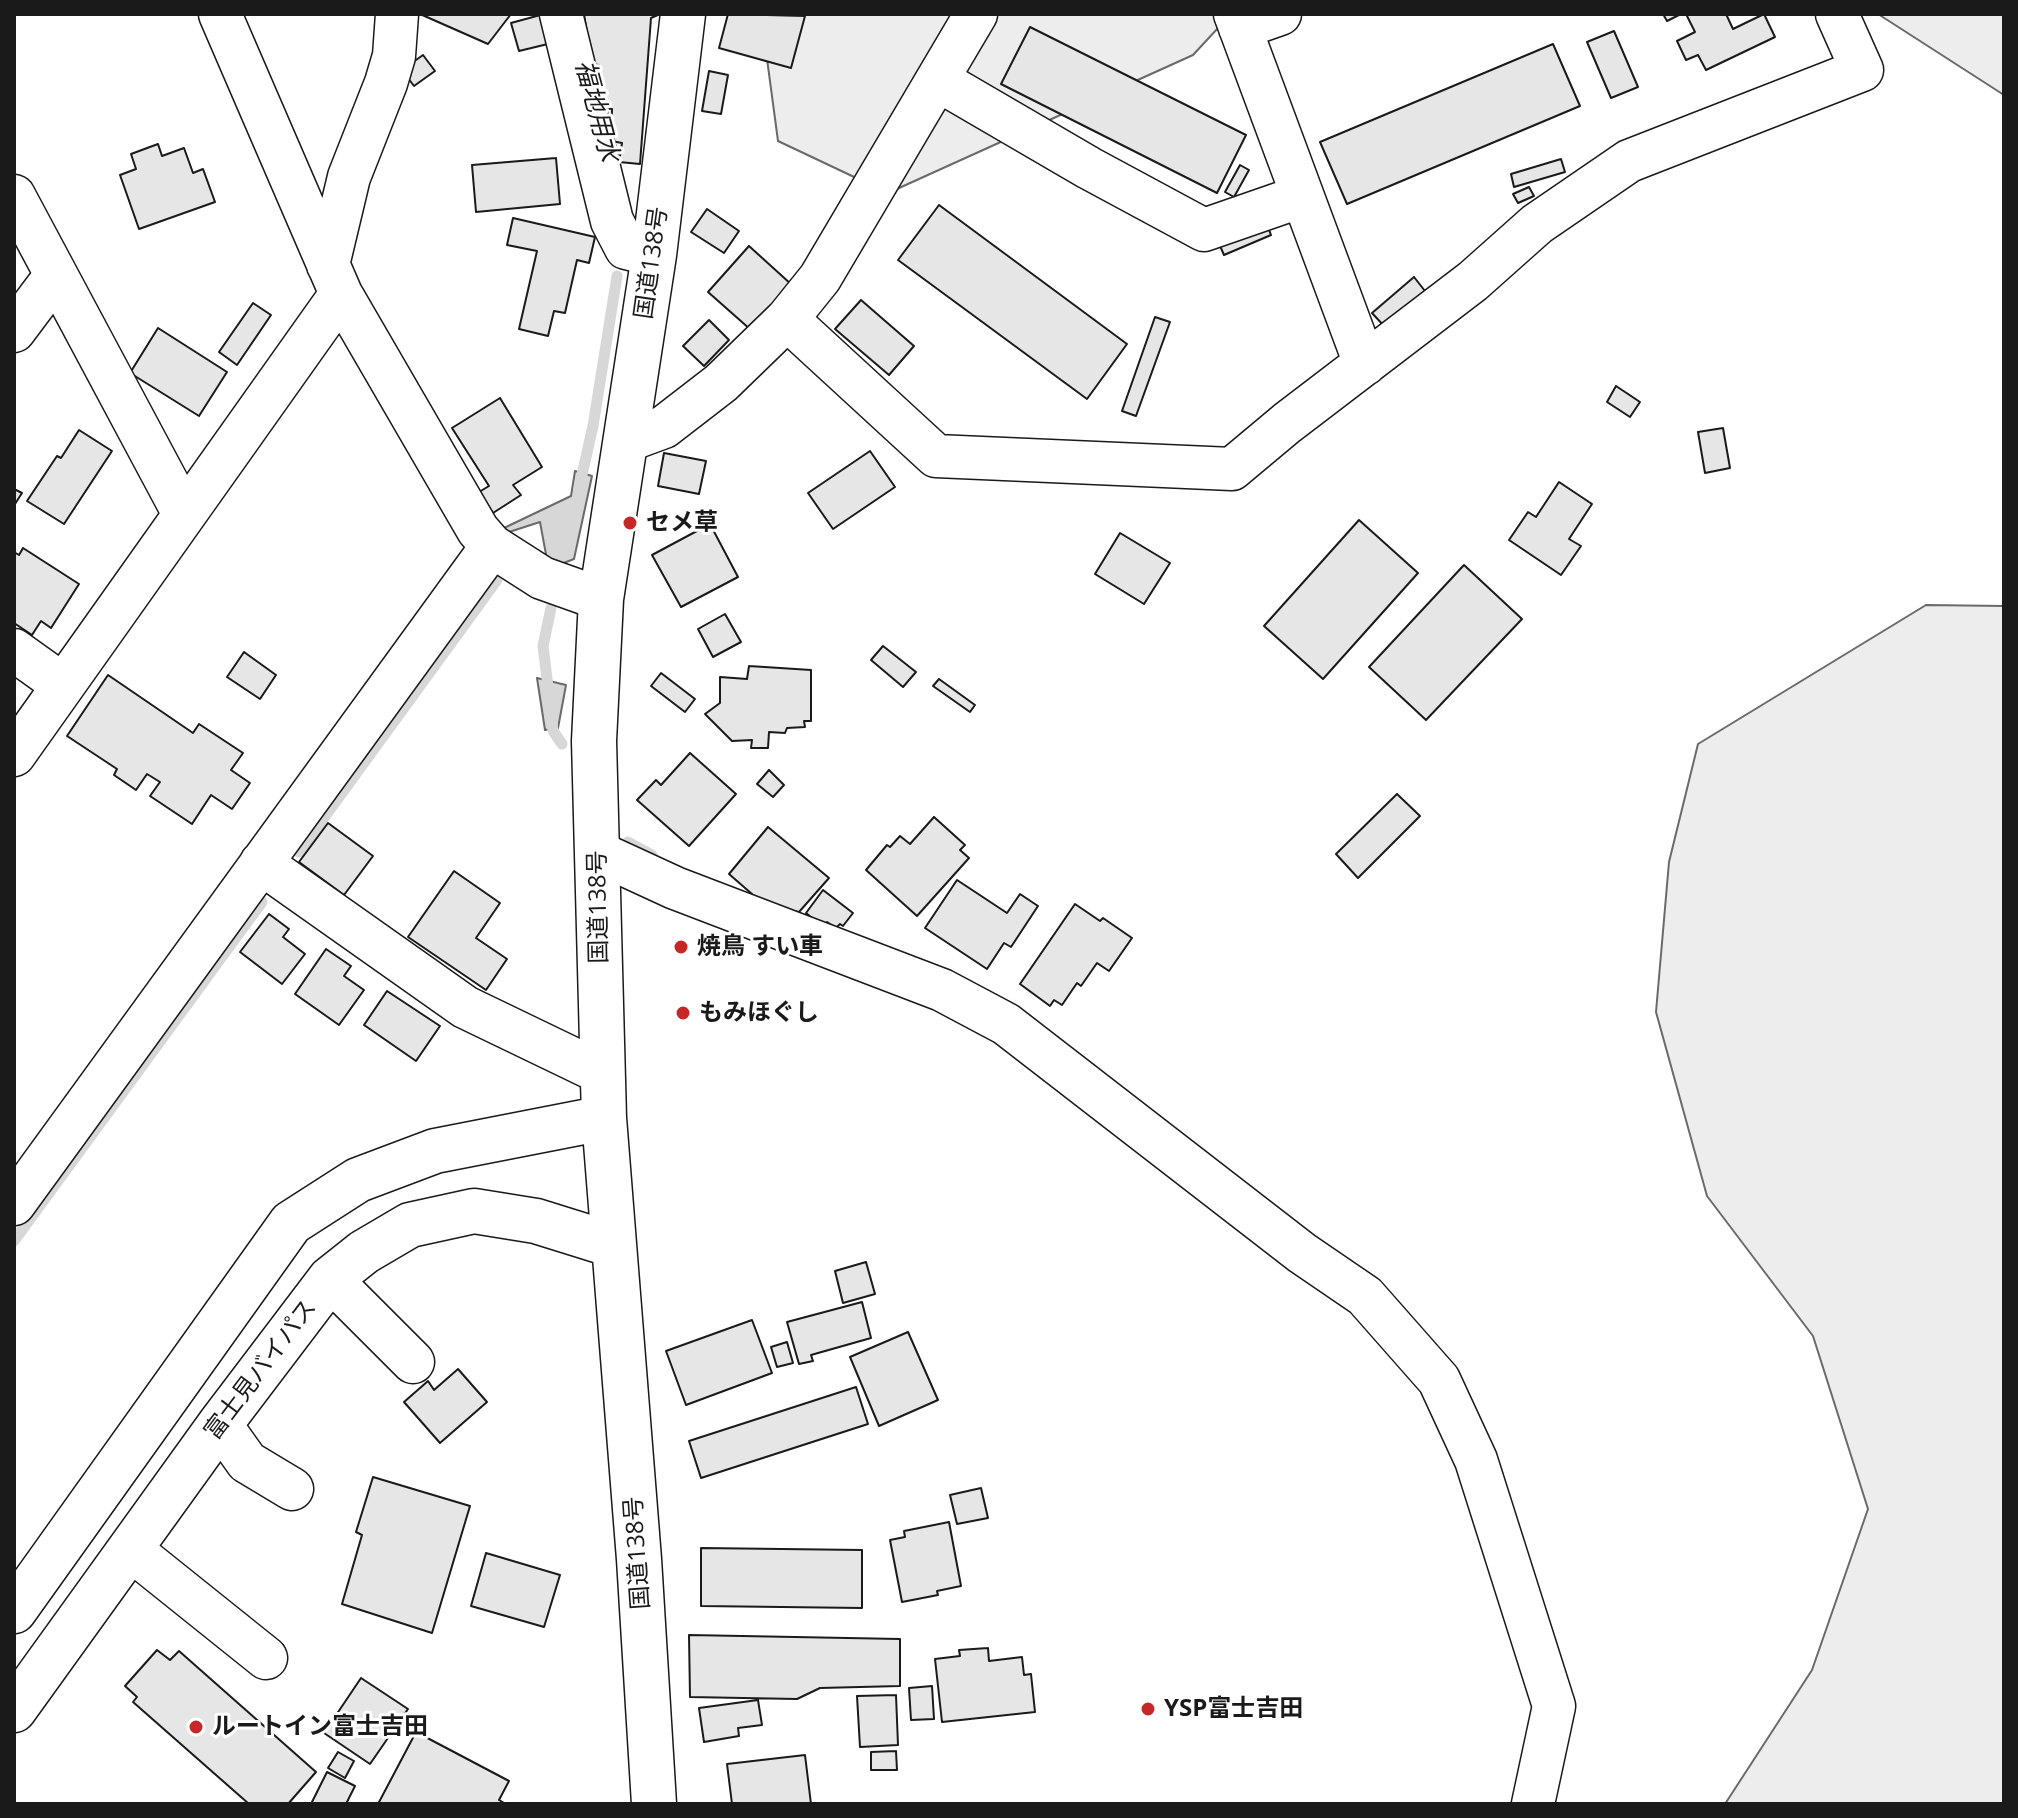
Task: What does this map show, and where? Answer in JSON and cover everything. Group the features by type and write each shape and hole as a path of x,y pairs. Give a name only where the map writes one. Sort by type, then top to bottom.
{"highway":[{"name":"国道138号","path":"654,1804 639,1559 604,1118 594,741 601,599 654,255 683,14"},
{"path":"14,1611 291,1223 358,1180 435,1151 604,1118"},
{"name":"富士見バイパス","path":"14,1710 220,1424 330,1279 364,1252 410,1225 474,1211 536,1221 613,1245"}],"street":[{"path":"220,14 334,279 478,530 492,546 542,578 601,599"},
{"path":"14,755 184,514 334,279 349,177 394,56 397,14"},
{"path":"561,14 612,221 626,248 654,255"},
{"path":"626,441 664,427 721,383 787,319 820,278 976,14"},
{"path":"1280,14 1238,21 1365,364"},
{"path":"787,319 936,456 1232,469 1287,423 1473,281 1537,224 1629,161 1862,70 1837,14"},
{"path":"938,80 1089,168 1204,230 1302,196"},
{"path":"14,196 184,514"},
{"path":"14,331 56,275"},
{"path":"14,1204 492,546"},
{"path":"14,650 63,685"},
{"path":"599,853 675,888 942,990 1006,1024 1302,1253 1365,1296 1439,1380 1476,1460 1554,1706 1533,1804"},
{"path":"261,863 465,1007 602,1073"},
{"path":"330,1279 413,1362"},
{"path":"220,1424 247,1462 292,1489"},
{"path":"130,1549 266,1658"}],"shaded area":[{"path":"761,14 1231,14 1193,55 888,193 778,141"},
{"path":"1878,14 2004,14 2004,95"},
{"path":"575,471 592,476 574,559 561,564 547,560 540,522 509,532 504,528 571,496"},
{"path":"1926,605 2004,606 2004,1804 1725,1804 1812,1670 1868,1509 1813,1336 1707,1196 1656,1012 1669,862 1698,744"},
{"path":"537,678 566,685 558,728 545,730"}],"building":[{"path":"420,14 511,14 488,44"},
{"path":"544,14 552,43 519,51 511,23"},
{"path":"584,14 660,14 651,18 640,164 619,162 622,143 611,141 612,109 603,108 603,93 599,92 599,65 592,64"},
{"path":"728,14 805,16 791,68 719,48"},
{"path":"1663,14 1681,14 1667,21"},
{"path":"1686,14 1726,14 1733,29 1764,14 1775,37 1706,70 1698,55 1686,60 1677,41 1695,32"},
{"path":"1030,27 1246,135 1217,193 1001,84"},
{"path":"1614,31 1638,87 1611,98 1587,42"},
{"path":"1553,44 1580,106 1347,204 1320,142"},
{"path":"423,55 435,71 414,86 402,70"},
{"path":"709,71 728,75 721,114 702,111"},
{"path":"158,144 162,156 184,148 193,173 203,169 215,202 139,229 120,175 136,169 131,154"},
{"path":"556,158 560,204 476,212 472,165"},
{"path":"1561,159 1565,172 1514,187 1511,174"},
{"path":"1240,165 1249,170 1234,197 1225,192"},
{"path":"1529,187 1534,196 1518,203 1513,194"},
{"path":"939,205 1127,344 1087,399 898,260"},
{"path":"707,209 739,231 724,253 691,232"},
{"path":"513,218 595,237 589,263 577,260 565,313 554,311 548,336 519,329 537,251 507,245"},
{"path":"1265,219 1271,235 1224,255 1217,239"},
{"path":"749,246 792,285 751,330 708,292"},
{"path":"1414,277 1425,291 1384,326 1372,313"},
{"path":"861,300 914,346 889,375 835,329"},
{"path":"253,303 271,315 237,365 219,352"},
{"path":"1155,317 1170,322 1136,416 1122,411"},
{"path":"709,320 729,340 704,366 683,346"},
{"path":"158,328 227,372 199,416 130,373"},
{"path":"1616,386 1640,402 1630,417 1607,402"},
{"path":"500,398 542,467 513,485 521,495 493,513 479,492 489,486 452,428"},
{"path":"1723,428 1730,468 1705,473 1698,432"},
{"path":"79,430 112,451 64,524 27,501"},
{"path":"870,451 895,487 833,529 808,493"},
{"path":"664,453 706,461 699,494 658,486"},
{"path":"1559,482 1592,504 1569,539 1581,546 1561,575 1509,540 1528,512 1536,517"},
{"path":"14,489 22,493 15,504 14,504"},
{"path":"1359,520 1418,573 1323,679 1264,626"},
{"path":"710,524 738,577 681,607 652,555"},
{"path":"1120,533 1170,563 1144,604 1095,574"},
{"path":"23,548 79,584 51,628 41,621 32,635 14,623 14,552 19,555"},
{"path":"1464,565 1522,619 1426,720 1369,667"},
{"path":"725,614 741,642 713,657 698,629"},
{"path":"883,646 916,672 903,687 871,660"},
{"path":"244,652 276,675 260,699 227,677"},
{"path":"749,666 811,670 811,721 804,721 805,727 787,728 785,733 769,732 768,748 751,748 752,740 732,741 705,714 720,703 720,677 747,679"},
{"path":"661,673 695,699 685,712 651,686"},
{"path":"108,675 193,733 199,724 243,753 231,770 250,783 232,809 211,795 192,824 150,796 160,782 147,774 136,790 114,775 117,769 67,736"},
{"path":"939,679 975,705 970,712 933,686"},
{"path":"690,753 736,794 689,846 637,800 656,780 661,785"},
{"path":"769,770 784,785 773,797 757,784"},
{"path":"1397,794 1420,816 1358,878 1336,854"},
{"path":"934,817 965,845 960,850 969,858 917,916 866,870 887,845 890,847 900,836 910,844"},
{"path":"328,823 373,856 344,895 299,862"},
{"path":"768,827 829,878 799,912 768,908 729,874"},
{"path":"454,871 500,903 476,938 507,959 486,990 408,937"},
{"path":"957,880 1007,913 1020,894 1038,906 1011,947 1004,943 987,969 925,928"},
{"path":"823,890 853,913 843,926 840,924 836,928 827,922 823,927 806,913"},
{"path":"1075,904 1132,938 1109,971 1097,963 1081,986 1077,983 1062,1005 1054,1000 1050,1006 1020,984"},
{"path":"269,914 289,929 283,937 305,954 282,984 240,952"},
{"path":"326,949 351,966 344,976 364,990 339,1025 295,994"},
{"path":"387,991 440,1026 416,1061 364,1025"},
{"path":"866,1262 875,1294 843,1303 835,1271"},
{"path":"862,1302 871,1338 811,1355 813,1361 799,1364 787,1322"},
{"path":"752,1320 772,1373 686,1405 666,1351"},
{"path":"908,1332 938,1400 879,1426 850,1357"},
{"path":"787,1342 793,1363 777,1367 771,1347"},
{"path":"458,1369 487,1402 440,1443 404,1402 428,1381 434,1390"},
{"path":"856,1387 868,1424 701,1478 689,1441"},
{"path":"373,1477 470,1506 432,1633 342,1604 362,1535 356,1532"},
{"path":"981,1488 988,1518 957,1524 950,1495"},
{"path":"949,1522 961,1586 937,1591 938,1595 902,1602 890,1540 905,1537 904,1531"},
{"path":"701,1548 862,1550 862,1608 701,1606"},
{"path":"486,1553 560,1575 544,1627 471,1606"},
{"path":"689,1635 900,1639 900,1686 820,1688 797,1699 690,1697"},
{"path":"988,1648 989,1661 1022,1657 1024,1675 1031,1674 1035,1712 942,1722 935,1659 960,1656 959,1650"},
{"path":"157,1650 170,1660 179,1651 316,1772 288,1804 249,1804 133,1702 137,1697 125,1686"},
{"path":"361,1678 408,1709 370,1764 324,1733"},
{"path":"932,1686 934,1719 911,1720 909,1688"},
{"path":"896,1695 898,1745 860,1747 857,1696"},
{"path":"758,1700 762,1725 738,1728 739,1736 704,1742 699,1708"},
{"path":"416,1732 509,1781 499,1800 506,1804 378,1804"},
{"path":"896,1751 897,1770 871,1770 871,1752"},
{"path":"338,1752 354,1761 345,1778 328,1768"},
{"path":"805,1755 811,1804 732,1804 727,1764"},
{"path":"327,1772 355,1786 346,1804 311,1804"}],"waterway":[{"path":"579,488 593,426 617,276"},
{"path":"299,852 497,580"},
{"path":"549,695 543,646 551,608"},
{"path":"551,716 553,731 562,744"},
{"path":"628,842 652,855"},
{"path":"14,1241 262,902"}],"place":[{"name":"セメ草","path":"630,523"},
{"name":"焼鳥 すい車","path":"681,947"},
{"name":"もみほぐし","path":"683,1013"},
{"name":"YSP富士吉田","path":"1148,1709"},
{"name":"ルートイン富士吉田","path":"196,1727"}],"water label":[{"name":"福地用水","path":"596,111"}]}
